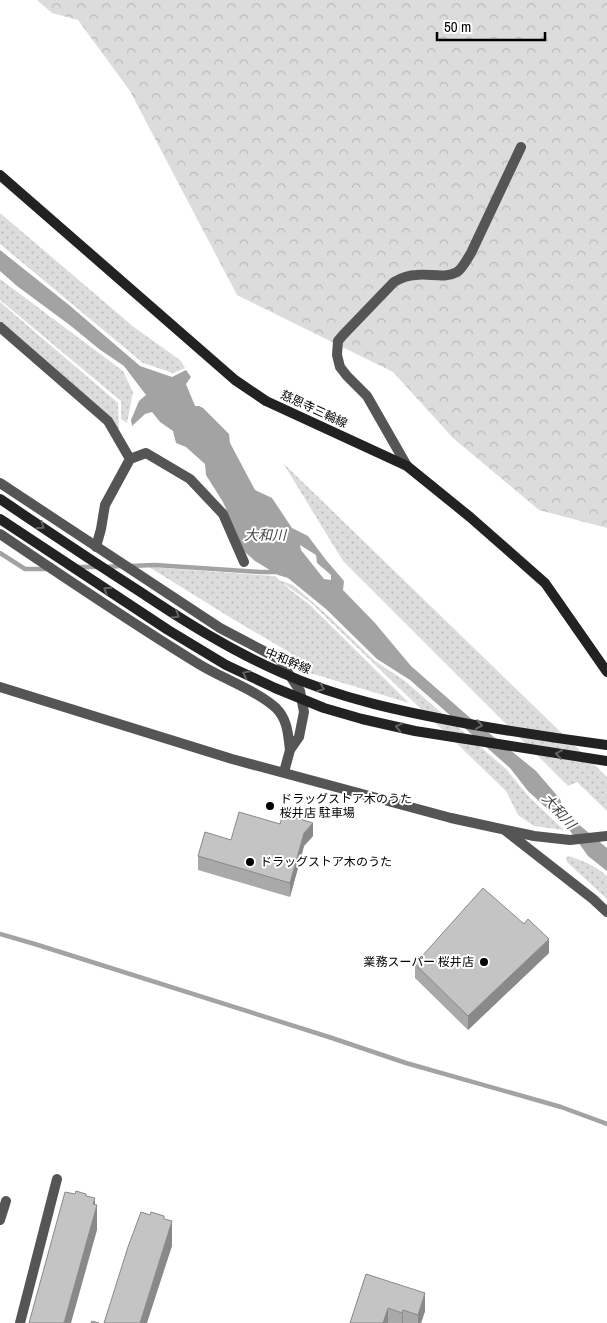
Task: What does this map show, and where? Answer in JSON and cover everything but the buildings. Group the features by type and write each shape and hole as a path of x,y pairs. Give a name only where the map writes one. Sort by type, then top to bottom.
{"main road":[{"name":"慈恩寺三輪線","path":"0,175 235,380 266,401 407,466 470,517 545,583 607,672"},
{"name":"中和幹線","path":"0,499 175,615 234,650 280,672 328,691 414,714 538,736 607,745"},
{"path":"0,519 168,630 226,665 324,708 415,731 607,761"}],"street":[{"path":"407,466 367,396 340,367 337,355 338,341 394,282 403,277 416,275 438,276 457,272 471,253 521,147"},
{"path":"0,327 108,420 130,459"},
{"path":"96,547 105,505 130,459 146,453 190,479 223,514 244,562"},
{"path":"0,483 220,628 279,659 300,691 304,712 299,737 290,750 284,772"},
{"path":"0,534 127,619 200,665 262,698 276,708 287,727 290,750"},
{"path":"0,687 232,759 451,818 534,836 570,840 607,836"},
{"path":"506,831 607,912"},
{"path":"20,1323 57,1179"},
{"path":"0,1220 6,1201"}],"green space":[{"path":"37,0 607,0 607,528 539,510 453,438 393,372 237,295 130,91 78,20 52,13"},
{"path":"0,213 135,328 180,360 185,368 173,373 143,363 0,244"},
{"path":"0,279 123,371 133,392 127,423 121,419 121,401 0,300"},
{"path":"0,302 118,403 119,433 0,324"},
{"path":"283,463 607,777 607,811 577,782 568,786 343,561"},
{"path":"149,567 275,576 279,580 293,585 375,661 405,681 506,769 529,797 564,830 534,826 518,815 506,791 311,603 283,583 309,604 409,703 307,672 289,652"},
{"path":"568,856 589,864 607,876 607,899 567,862"}],"water":[{"name":"大和川","path":"0,250 69,305 140,366 172,377 186,370 191,377 186,384 195,406 203,408 229,434 230,443 255,490 272,498 292,528 308,536 344,581 343,590 375,623 411,666 468,716 536,771 560,799 565,813 607,848 607,871 588,856 568,828 528,791 510,768 410,680 377,659 326,609 288,578 278,575 255,561 245,552 223,502 206,475 205,464 186,447 176,443 173,431 160,422 152,412 145,414 132,426 131,420 139,401 146,395 124,366 99,349 0,271","holes":["300,545 316,555 317,563 331,575 331,580 324,579 301,550"]}],"waterway":[{"path":"0,553 25,569 47,569"},
{"path":"129,566 155,565 276,572"},
{"path":"104,567 122,566"},
{"path":"77,567 97,567"},
{"path":"0,934 406,1063 561,1107 607,1124"}],"place":[{"name":"ドラッグストア木のうた 桜井店 駐車場","path":"270,806"},
{"name":"ドラッグストア木のうた","path":"250,862"},
{"name":"業務スーパー 桜井店","path":"484,962"}]}
